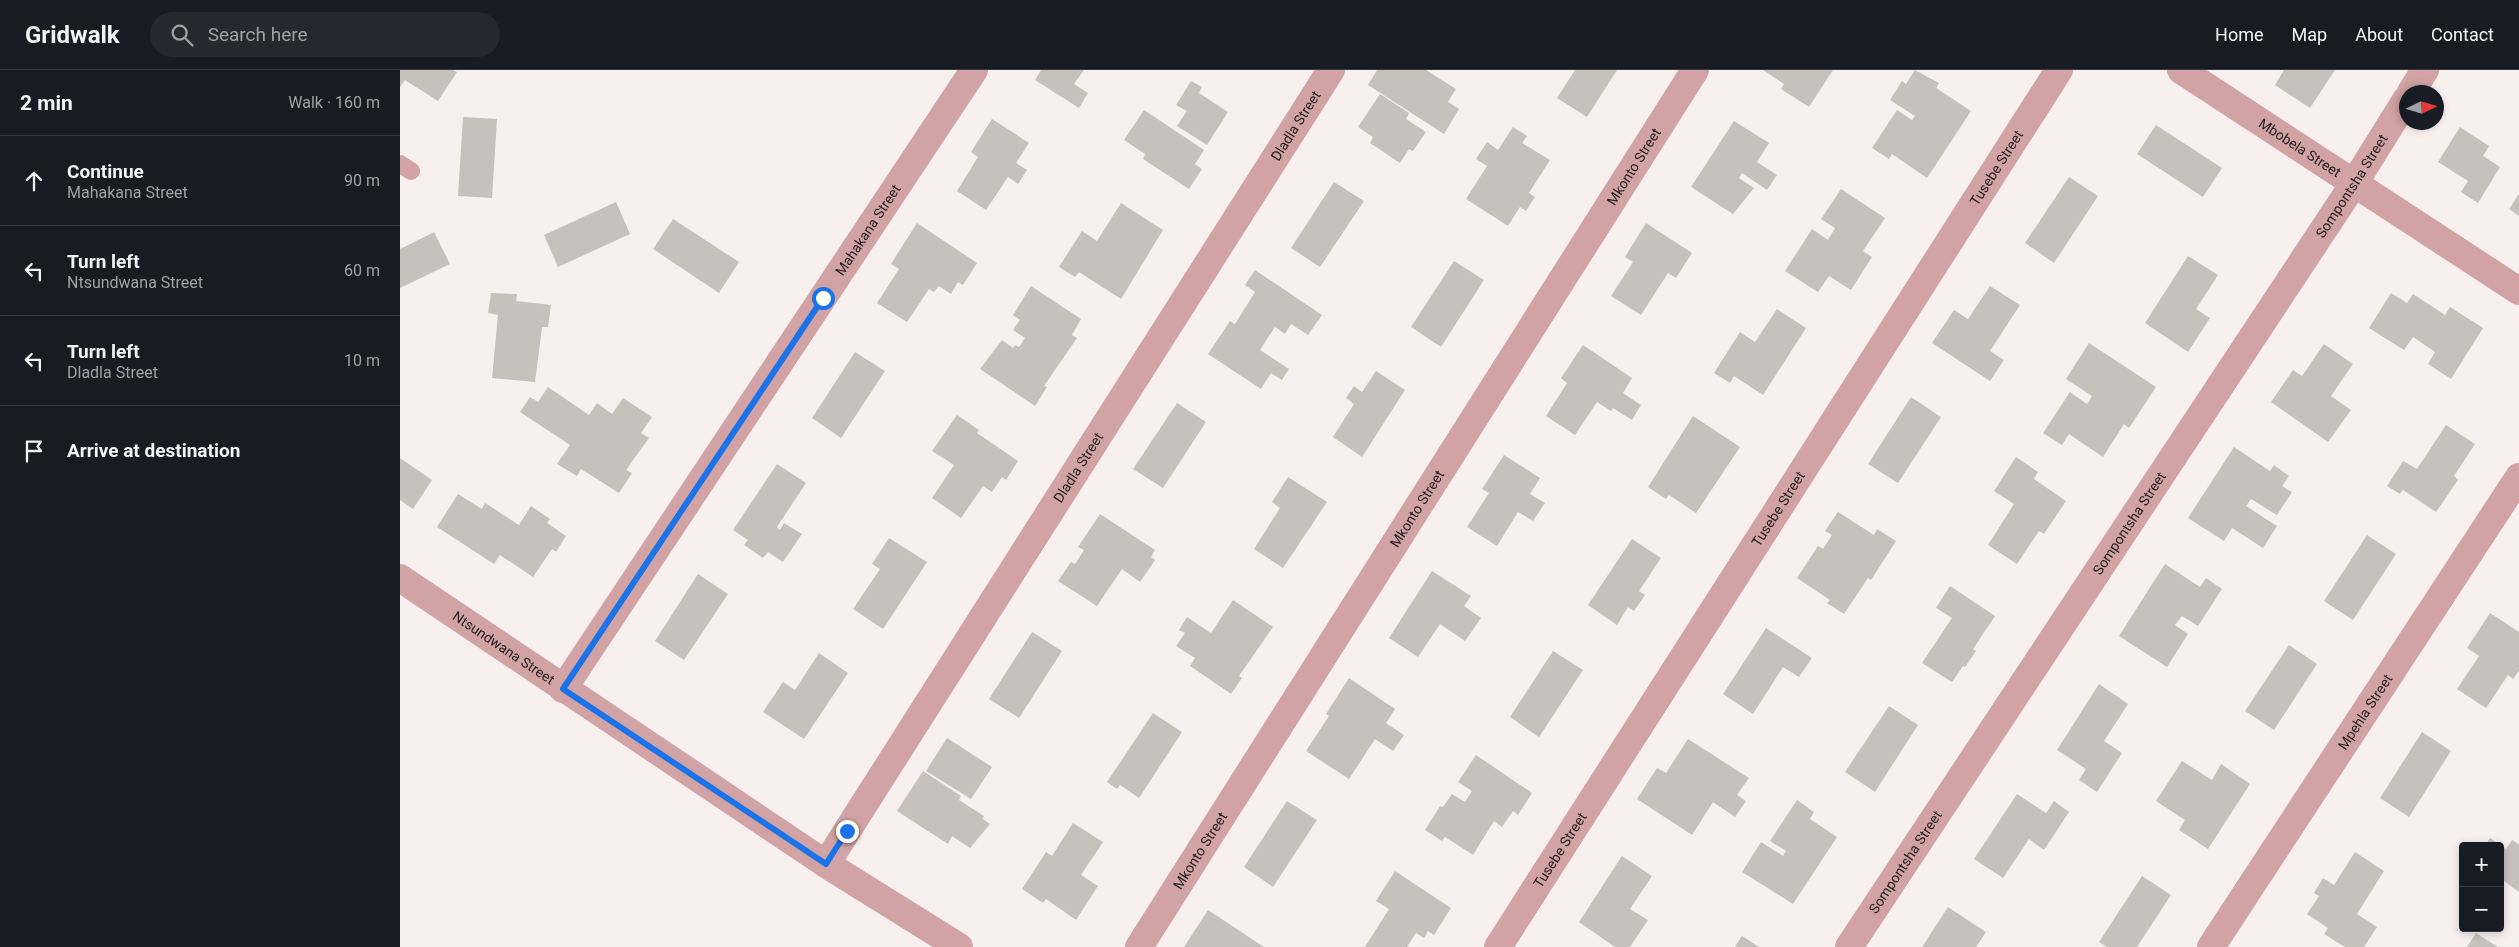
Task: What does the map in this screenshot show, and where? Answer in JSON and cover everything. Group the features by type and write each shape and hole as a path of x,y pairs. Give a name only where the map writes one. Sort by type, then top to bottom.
{"street":[{"name":"Mahakana Street","path":"563,689 974,70"},
{"name":"Dladla Street","path":"826,864 1331,70"},
{"name":"Mkonto Street","path":"1139,947 1695,70"},
{"name":"Tusebe Street","path":"1498,947 2059,70"},
{"name":"Mbobela Street","path":"2181,70 2519,291"},
{"path":"2415,85 2425,70"},
{"name":"Sompontsha Street","path":"1849,947 2355,182 2399,111"},
{"name":"Mpehla Street","path":"2211,947 2519,477"},
{"name":"Ntsundwana Street","path":"400,578 826,864 959,947"}],"building":[{"path":"400,70 453,70 457,72 438,101 405,80 400,87"},
{"path":"1041,70 1084,70 1074,84 1088,93 1079,108 1035,80"},
{"path":"1377,70 1426,70 1456,89 1448,102 1459,109 1444,134 1368,85"},
{"path":"1575,70 1617,70 1587,117 1557,98"},
{"path":"1763,70 1833,70 1809,107 1781,89 1784,84"},
{"path":"1915,70 1939,83 1936,88 1971,111 1927,178 1892,154 1889,159 1872,148 1897,110 1912,120 1915,116 1890,100 1902,81 1906,84"},
{"path":"2284,70 2335,70 2310,108 2275,85"},
{"path":"1191,81 1202,87 1199,93 1228,112 1207,145 1177,126 1187,111 1176,105"},
{"path":"1380,94 1409,113 1406,119 1426,132 1413,151 1409,149 1400,163 1370,143 1373,137 1358,127"},
{"path":"1144,110 1204,150 1195,164 1202,169 1189,189 1143,159 1145,154 1124,140"},
{"path":"463,117 497,119 492,198 458,196"},
{"path":"992,119 1029,143 1016,163 1027,170 1018,184 1008,177 986,210 957,191 978,157 971,152"},
{"path":"1734,121 1769,143 1757,162 1777,175 1767,190 1742,173 1739,178 1754,188 1733,214 1691,187"},
{"path":"2156,125 2222,168 2203,197 2137,154"},
{"path":"1513,127 1527,136 1522,143 1550,160 1529,193 1535,197 1526,211 1520,207 1508,226 1466,199 1487,166 1476,159 1487,142 1498,150"},
{"path":"2460,127 2489,146 2483,156 2500,167 2478,203 2461,192 2468,181 2438,162"},
{"path":"2069,177 2098,196 2054,263 2025,243"},
{"path":"1334,182 1364,201 1320,267 1291,248"},
{"path":"1841,189 1885,218 1863,251 1872,257 1851,290 1829,276 1818,292 1785,271 1812,229 1828,240 1835,228 1821,219"},
{"path":"2519,194 2519,216 2509,209"},
{"path":"616,202 630,234 558,267 544,235"},
{"path":"1121,203 1163,230 1121,299 1079,272 1075,277 1059,267 1082,231 1097,241"},
{"path":"673,219 739,262 719,293 653,249"},
{"path":"917,223 977,263 963,285 958,282 951,294 939,286 934,292 929,289 907,322 877,303 899,269 891,264"},
{"path":"1646,223 1692,253 1676,278 1668,273 1641,315 1611,296 1633,262 1625,257"},
{"path":"434,232 450,264 400,288 400,249"},
{"path":"2188,256 2218,275 2196,309 2210,318 2188,352 2145,323"},
{"path":"1454,261 1484,280 1441,347 1411,327"},
{"path":"1255,270 1322,315 1308,335 1291,324 1285,334 1275,327 1260,350 1289,369 1282,380 1271,373 1261,389 1208,354 1230,321 1235,324 1255,292 1245,285"},
{"path":"1031,286 1081,319 1072,335 1077,338 1044,386 1047,387 1035,406 980,369 1002,340 1013,348 1015,345 1019,347 1025,338 1013,330 1020,320 1013,315"},
{"path":"1990,286 2020,305 1990,351 2004,360 1990,381 1932,343 1954,310 1968,319"},
{"path":"491,293 517,294 516,301 551,305 548,327 542,327 535,382 492,378 498,315 488,313"},
{"path":"2391,293 2407,303 2413,294 2445,315 2450,307 2483,328 2451,379 2428,364 2435,352 2413,337 2404,350 2369,328"},
{"path":"1777,309 1806,328 1763,395 1734,376 1730,383 1714,373 1740,332 1755,342"},
{"path":"2089,343 2156,387 2129,428 2124,424 2103,457 2069,434 2062,445 2043,433 2070,392 2087,404 2092,396 2066,379"},
{"path":"2324,344 2353,364 2331,396 2351,410 2328,442 2271,402 2293,370 2302,376"},
{"path":"1583,345 1632,378 1623,393 1641,405 1632,420 1613,408 1611,411 1597,402 1575,435 1546,416 1567,383 1561,378"},
{"path":"855,352 885,371 841,438 812,418"},
{"path":"1376,371 1405,390 1362,457 1333,437 1354,404 1346,398 1354,386 1362,392"},
{"path":"548,387 589,415 597,403 612,414 623,398 652,417 641,433 649,438 626,470 632,473 619,493 581,469 577,476 557,464 570,445 520,412 530,397 538,402"},
{"path":"1911,397 1941,417 1898,483 1868,464"},
{"path":"1177,403 1206,422 1163,488 1133,469"},
{"path":"957,415 979,430 977,433 1018,461 1006,480 1002,477 992,492 983,486 961,518 932,498 954,465 932,451"},
{"path":"1693,416 1740,447 1696,513 1669,495 1666,499 1648,487"},
{"path":"2446,425 2475,444 2454,476 2458,480 2436,512 2403,490 2400,494 2387,486 2403,461 2417,469"},
{"path":"2234,447 2270,471 2274,465 2289,476 2282,486 2292,492 2277,515 2251,499 2246,506 2277,526 2263,548 2232,528 2224,541 2188,518"},
{"path":"1504,455 1540,478 1530,494 1545,503 1533,521 1518,512 1497,546 1467,527 1489,493 1482,489"},
{"path":"2016,457 2038,472 2034,479 2066,501 2044,534 2039,531 2017,564 1988,545 2014,504 1994,491"},
{"path":"400,458 432,480 413,509 400,500"},
{"path":"777,464 806,483 777,527 780,530 784,523 802,534 783,562 768,552 763,558 744,545 748,540 733,530"},
{"path":"1288,477 1327,502 1283,568 1254,549 1280,508 1272,502"},
{"path":"458,494 482,509 485,503 519,525 531,506 550,519 547,523 566,536 556,552 552,549 533,577 500,555 494,564 437,527"},
{"path":"1838,512 1874,535 1877,529 1896,541 1871,580 1868,578 1844,614 1827,603 1830,600 1797,578 1818,546 1823,549 1832,535 1825,531"},
{"path":"1100,514 1155,550 1151,557 1155,560 1140,582 1122,569 1097,606 1058,581 1071,562 1075,564 1084,550 1078,547"},
{"path":"2367,535 2396,554 2353,620 2324,601"},
{"path":"889,538 927,562 883,629 853,609 880,569 872,564"},
{"path":"1632,539 1661,558 1639,591 1645,595 1634,611 1628,607 1617,625 1588,605"},
{"path":"2165,564 2200,587 2206,578 2222,589 2198,626 2182,616 2175,625 2188,634 2167,667 2119,636"},
{"path":"1432,571 1471,596 1464,606 1481,618 1465,641 1440,624 1418,657 1389,638"},
{"path":"698,574 728,594 684,660 655,641"},
{"path":"1950,586 1995,616 1973,649 1976,651 1952,682 1922,663 1952,618 1936,608"},
{"path":"1233,600 1273,627 1239,676 1242,678 1231,694 1190,666 1195,658 1176,646 1185,633 1179,630 1187,617 1211,633"},
{"path":"2490,613 2519,632 2519,671 2513,679 2508,675 2486,708 2457,689 2479,656 2467,648"},
{"path":"1766,628 1812,658 1799,677 1783,667 1753,714 1723,694"},
{"path":"1032,632 1062,651 1019,718 989,699"},
{"path":"2289,645 2317,664 2274,730 2245,711"},
{"path":"1553,651 1583,670 1539,737 1510,717"},
{"path":"819,653 848,673 804,739 763,712 783,682 795,690"},
{"path":"1349,678 1395,709 1386,723 1404,735 1393,751 1375,739 1349,779 1306,751 1329,716 1326,714"},
{"path":"2099,684 2128,704 2104,741 2122,753 2097,792 2079,780 2086,769 2057,750"},
{"path":"1889,706 1918,725 1875,792 1845,772"},
{"path":"1153,713 1182,732 1139,798 1120,785 1117,789 1107,782"},
{"path":"2422,732 2451,751 2409,817 2380,798"},
{"path":"947,738 992,767 971,799 926,771"},
{"path":"1688,739 1749,778 1737,795 1746,801 1735,817 1713,802 1692,835 1637,799 1657,768 1666,773"},
{"path":"1476,755 1532,793 1518,815 1513,811 1502,827 1494,821 1473,855 1445,837 1442,841 1425,830 1440,806 1443,807 1452,794 1465,802 1472,791 1458,782"},
{"path":"2182,761 2212,780 2221,764 2250,784 2208,849 2179,830 2185,820 2156,801"},
{"path":"923,771 961,796 959,800 984,816 983,819 990,824 970,848 952,836 948,844 897,811"},
{"path":"2017,794 2046,813 2054,801 2069,812 2044,850 2029,839 2003,878 1974,859"},
{"path":"1797,800 1814,812 1810,819 1837,837 1793,904 1742,872 1761,842 1783,856 1786,851 1770,841"},
{"path":"1287,801 1317,820 1273,887 1244,867"},
{"path":"1073,823 1103,842 1081,875 1098,886 1076,920 1046,899 1043,903 1022,889 1046,852 1052,856"},
{"path":"2490,838 2496,842 2488,842"},
{"path":"2512,840 2519,844 2519,892 2504,881 2504,848 2506,849"},
{"path":"2355,852 2384,871 2357,914 2377,927 2364,947 2345,947 2324,934 2328,928 2307,914 2319,896 2314,893 2323,878 2334,885"},
{"path":"1622,856 1652,876 1630,909 1648,920 1630,947 1615,947 1579,922"},
{"path":"1395,871 1451,908 1434,935 1428,931 1424,938 1416,933 1407,947 1365,947 1389,909 1376,901"},
{"path":"2142,876 2171,895 2137,947 2107,947 2099,942"},
{"path":"1948,907 1986,932 1976,947 1922,947"},
{"path":"1208,910 1264,947 1184,947"},
{"path":"2476,933 2498,947 2467,947"},
{"path":"1742,936 1759,947 1735,947"}],"route":[{"path":"823,298 563,689 826,864 847,831"}]}
